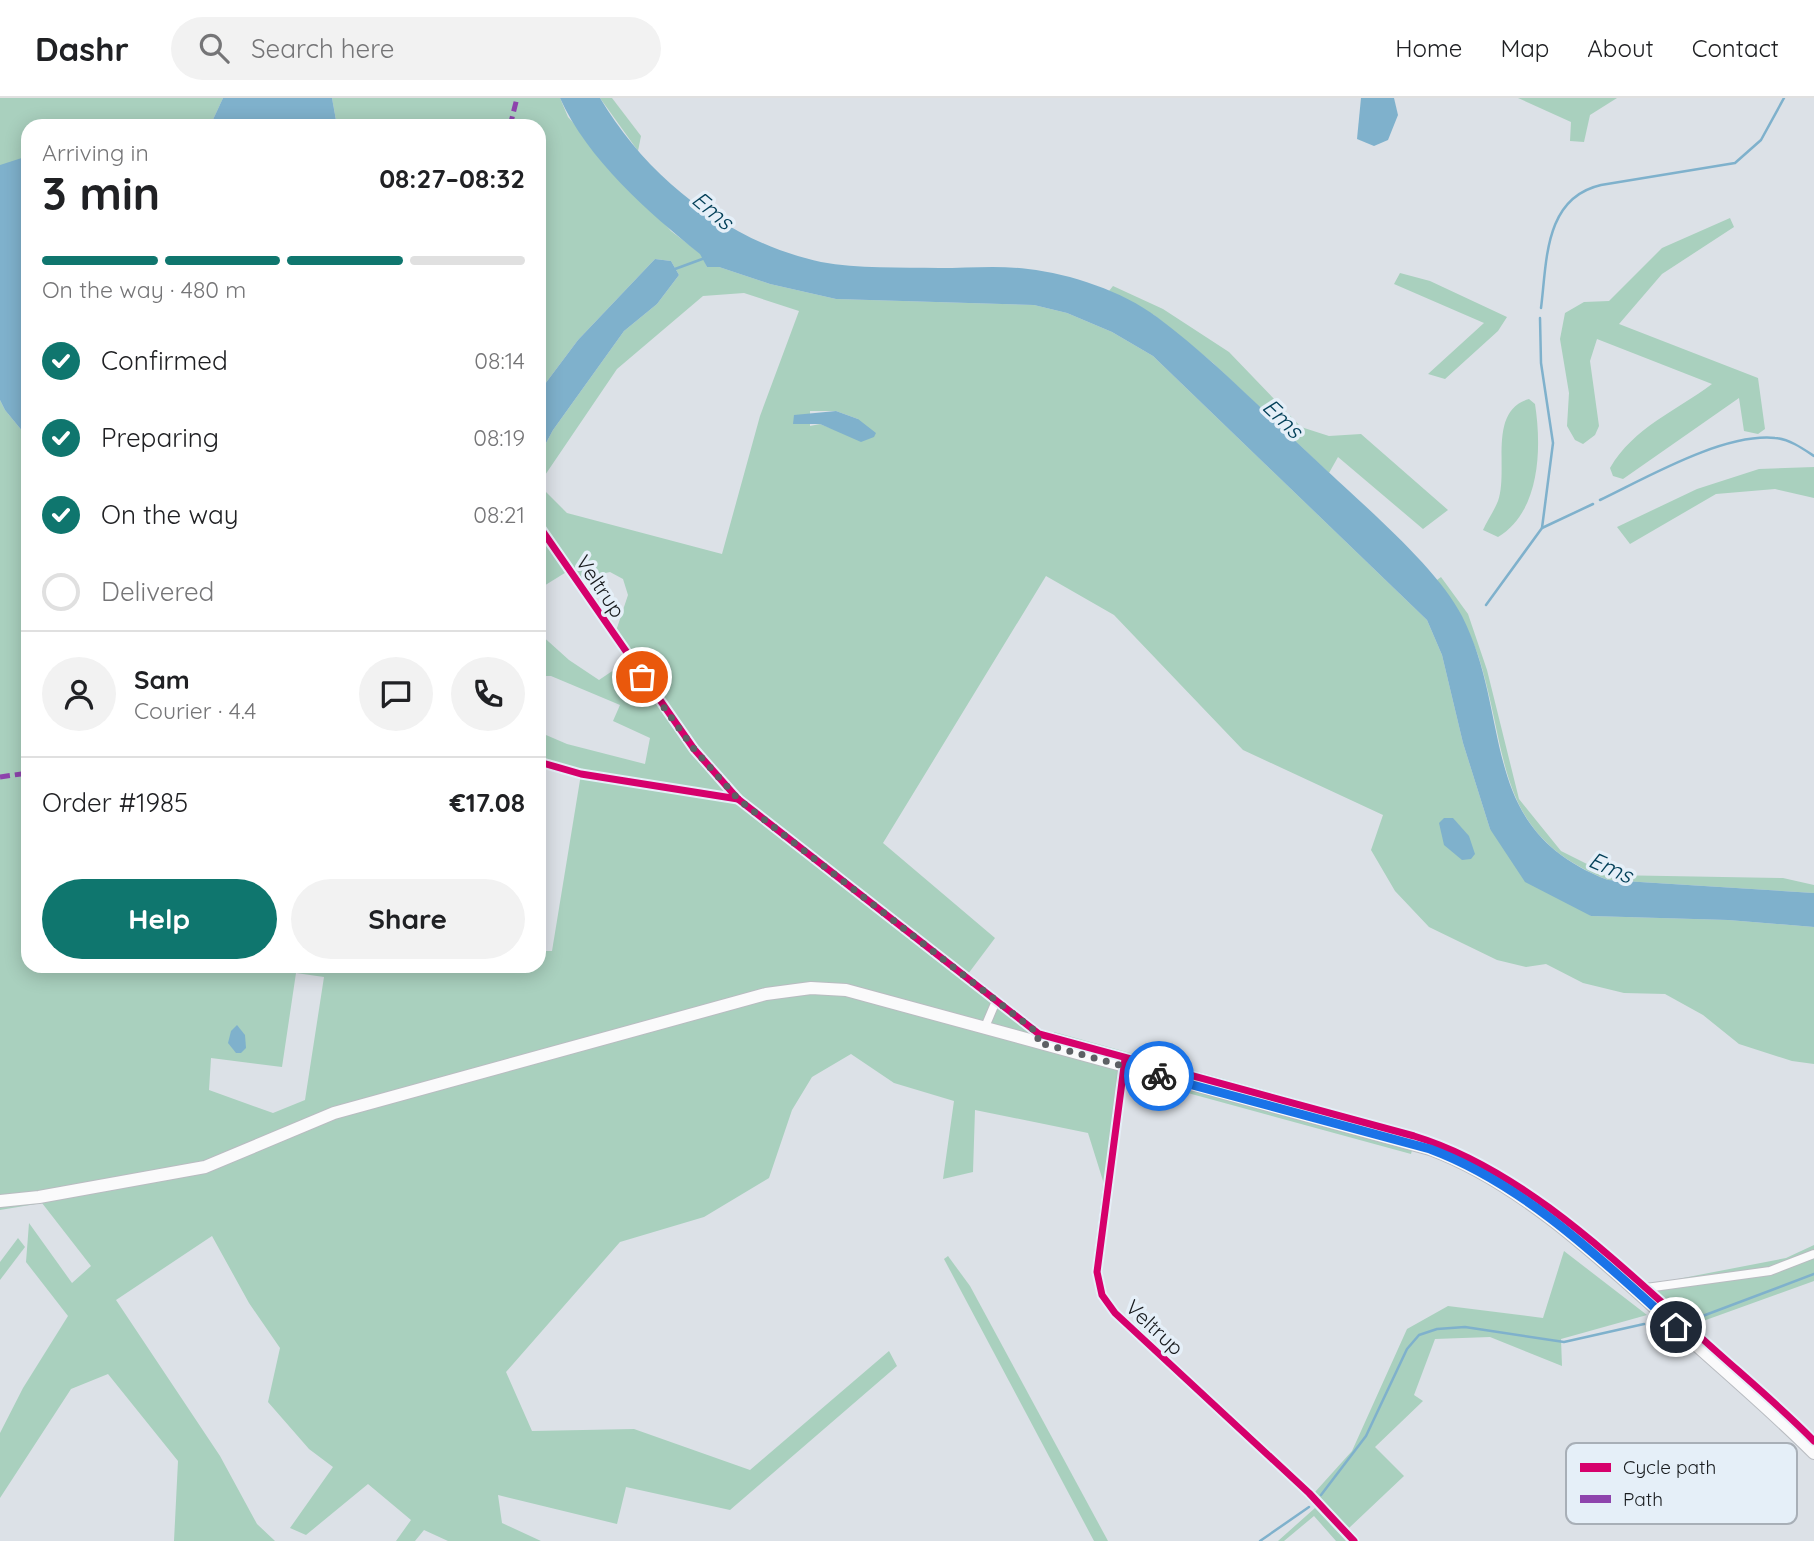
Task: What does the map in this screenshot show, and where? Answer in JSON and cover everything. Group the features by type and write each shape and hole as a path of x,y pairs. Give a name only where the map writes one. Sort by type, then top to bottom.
{"main road":[{"path":"0,1201 39,1197 205,1167 334,1113 766,994 811,988 846,990 1450,1157 1498,1182 1533,1207 1640,1294 1814,1453"}],"street":[{"name":"Veltrup","path":"555,549 694,749 738,799 1039,1034 1037,1042"},
{"path":"985,1027 996,1001"},
{"name":"Veltrup","path":"1123,1066 1100,1239 1098,1278 1102,1295 1115,1313 1309,1493 1354,1541"},
{"path":"1640,1294 1646,1288 1770,1271 1814,1254"}],"green space":[{"path":"0,98 223,98 213,119 21,119 21,161 0,176"},
{"path":"332,98 560,98 568,117 671,231 701,254 707,267 719,267 770,284 836,299 1034,305 1067,313 1112,332 1153,356 1427,620 1442,655 1463,743 1490,829 1591,916 1728,920 1814,927 1814,1064 1792,1061 1739,1044 1703,1015 1665,994 1624,993 1583,983 1546,964 1526,967 1497,960 1429,927 1395,891 1371,850 1383,815 1243,750 1114,615 1046,576 883,843 995,938 965,978 1039,1034 1051,1038 1054,1032 1417,1132 1411,1154 1122,1075 1104,1184 1088,1133 975,1110 973,1172 943,1179 954,1101 894,1083 851,1054 812,1077 792,1110 769,1178 704,1217 620,1242 506,1372 532,1431 634,1429 750,1470 889,1351 897,1366 730,1510 626,1487 617,1524 498,1495 502,1523 541,1541 448,1541 424,1530 415,1541 396,1541 411,1520 368,1484 306,1535 290,1528 333,1467 309,1449 268,1402 280,1348 249,1303 212,1236 116,1300 220,1456 257,1524 275,1541 174,1541 178,1461 108,1374 71,1389 0,1498 0,1433 23,1388 68,1316 26,1262 29,1223 72,1283 91,1266 42,1203 0,1210 0,400 21,429 21,973 296,973 546,973 546,951 552,951 581,774 546,764 546,735 567,744 645,764 650,738 613,721 620,705 546,676 546,639 569,660 599,680 630,659 614,637 628,595 623,579 610,572 574,580 568,571 546,585 546,492 567,513 722,554 760,416 799,311 744,293 703,296 617,369 546,474 546,443 553,430 624,331 657,304 679,275 671,261 655,259 578,340 546,383 546,119 336,119","holes":["810,411 836,411 858,419 830,428 820,424 810,426","296,973 324,977 305,1100 273,1113 209,1090 211,1058 282,1067"]},
{"path":"600,98 612,98 641,136 638,151"},
{"path":"1518,98 1617,98 1590,115 1584,142 1570,141 1571,122"},
{"path":"1730,218 1734,227 1662,274 1619,324 1758,378 1765,429 1758,434 1744,431 1739,398 1623,479 1613,476 1610,468 1631,441 1712,384 1597,339 1590,361 1599,426 1595,435 1583,444 1575,440 1567,426 1569,393 1560,339 1565,313 1584,302 1609,301 1662,248"},
{"path":"1400,273 1430,281 1507,317 1498,331 1445,379 1428,374 1484,323 1394,284"},
{"path":"1113,286 1163,309 1229,352 1301,427 1329,436 1361,434 1448,510 1423,529 1338,457 1329,473 1213,363 1154,315 1109,291"},
{"path":"1529,399 1535,404 1537,422 1535,478 1522,512 1512,526 1498,537 1483,530 1498,501 1501,488 1504,428 1508,416 1516,406"},
{"path":"1814,467 1814,498 1775,489 1716,494 1630,544 1617,527 1697,489 1759,469"},
{"path":"1441,577 1468,614 1487,670 1519,799 1561,851 1609,875 1783,878 1814,885 1814,893 1608,880 1571,861 1544,840 1525,815 1512,788 1478,655 1460,616 1437,580"},
{"path":"18,1238 25,1247 0,1280 0,1262"},
{"path":"1814,1245 1814,1281 1692,1325 1647,1285 1786,1258"},
{"path":"1564,1251 1647,1315 1561,1339 1562,1366 1490,1337 1435,1339 1414,1395 1423,1401 1375,1447 1404,1476 1349,1528 1315,1492 1352,1451 1407,1329 1448,1306 1543,1318"},
{"path":"948,1256 970,1286 1108,1541 1094,1541 944,1259"},
{"path":"1315,1508 1346,1541 1336,1541 1314,1516 1284,1541 1278,1541"}],"water":[{"path":"223,98 332,98 336,119 213,119"},
{"path":"560,98 600,98 642,155 694,203 723,223 787,253 850,266 1006,267 1044,271 1096,285 1128,299 1157,317 1241,389 1398,537 1450,597 1462,616 1478,655 1505,767 1517,801 1536,832 1566,858 1608,880 1814,893 1814,927 1728,920 1591,916 1525,882 1490,829 1463,743 1442,655 1427,620 1153,356 1112,332 1067,313 1034,305 836,299 770,284 719,267 707,267 700,254 640,203 603,163 572,121"},
{"path":"1361,98 1394,98 1398,115 1388,140 1374,146 1357,139"},
{"path":"21,158 21,429 0,400 0,165"},
{"path":"655,259 671,261 679,275 657,304 624,331 546,443 546,383 578,340"},
{"path":"836,411 858,419 876,433 874,437 861,442 820,424 793,424 794,415"},
{"path":"1444,818 1453,818 1469,836 1475,854 1471,859 1462,860 1444,845 1439,823"},
{"path":"237,1025 245,1035 246,1048 241,1053 236,1053 228,1043 231,1031"}],"waterway":[{"path":"1541,308 1552,234 1568,203 1582,192 1601,185 1735,163 1761,140 1784,98"},
{"path":"675,269 705,258"},
{"path":"1540,318 1541,363 1553,443 1542,528"},
{"path":"1600,500 1662,469 1732,442 1775,438 1795,444 1814,456"},
{"path":"1486,605 1542,528 1593,504"},
{"path":"1692,1320 1814,1274"},
{"path":"1321,1495 1366,1436 1407,1349 1419,1335 1437,1329 1465,1327 1564,1342 1644,1324"},
{"path":"1260,1541 1309,1507"}],"marked path":[{"path":"512,119 517,98"},
{"path":"0,777 21,774"}],"cycle path":[{"path":"546,536 694,749 738,799 1039,1034 1414,1136 1454,1151 1492,1170 1529,1193 1599,1247 1814,1441"},
{"path":"546,764 581,774 738,799"},
{"path":"1125,1059 1097,1272 1102,1295 1115,1313 1309,1493 1354,1541"}],"way so far":[{"path":"642,677 694,749 738,799 1039,1034 1037,1042 1159,1076"}],"route":[{"path":"1159,1076 1430,1149 1467,1164 1533,1207 1608,1267 1676,1327"}],"water label":[{"name":"Ems","path":"713,210"},
{"name":"Ems","path":"1283,418"},
{"name":"Ems","path":"1611,867"}]}
